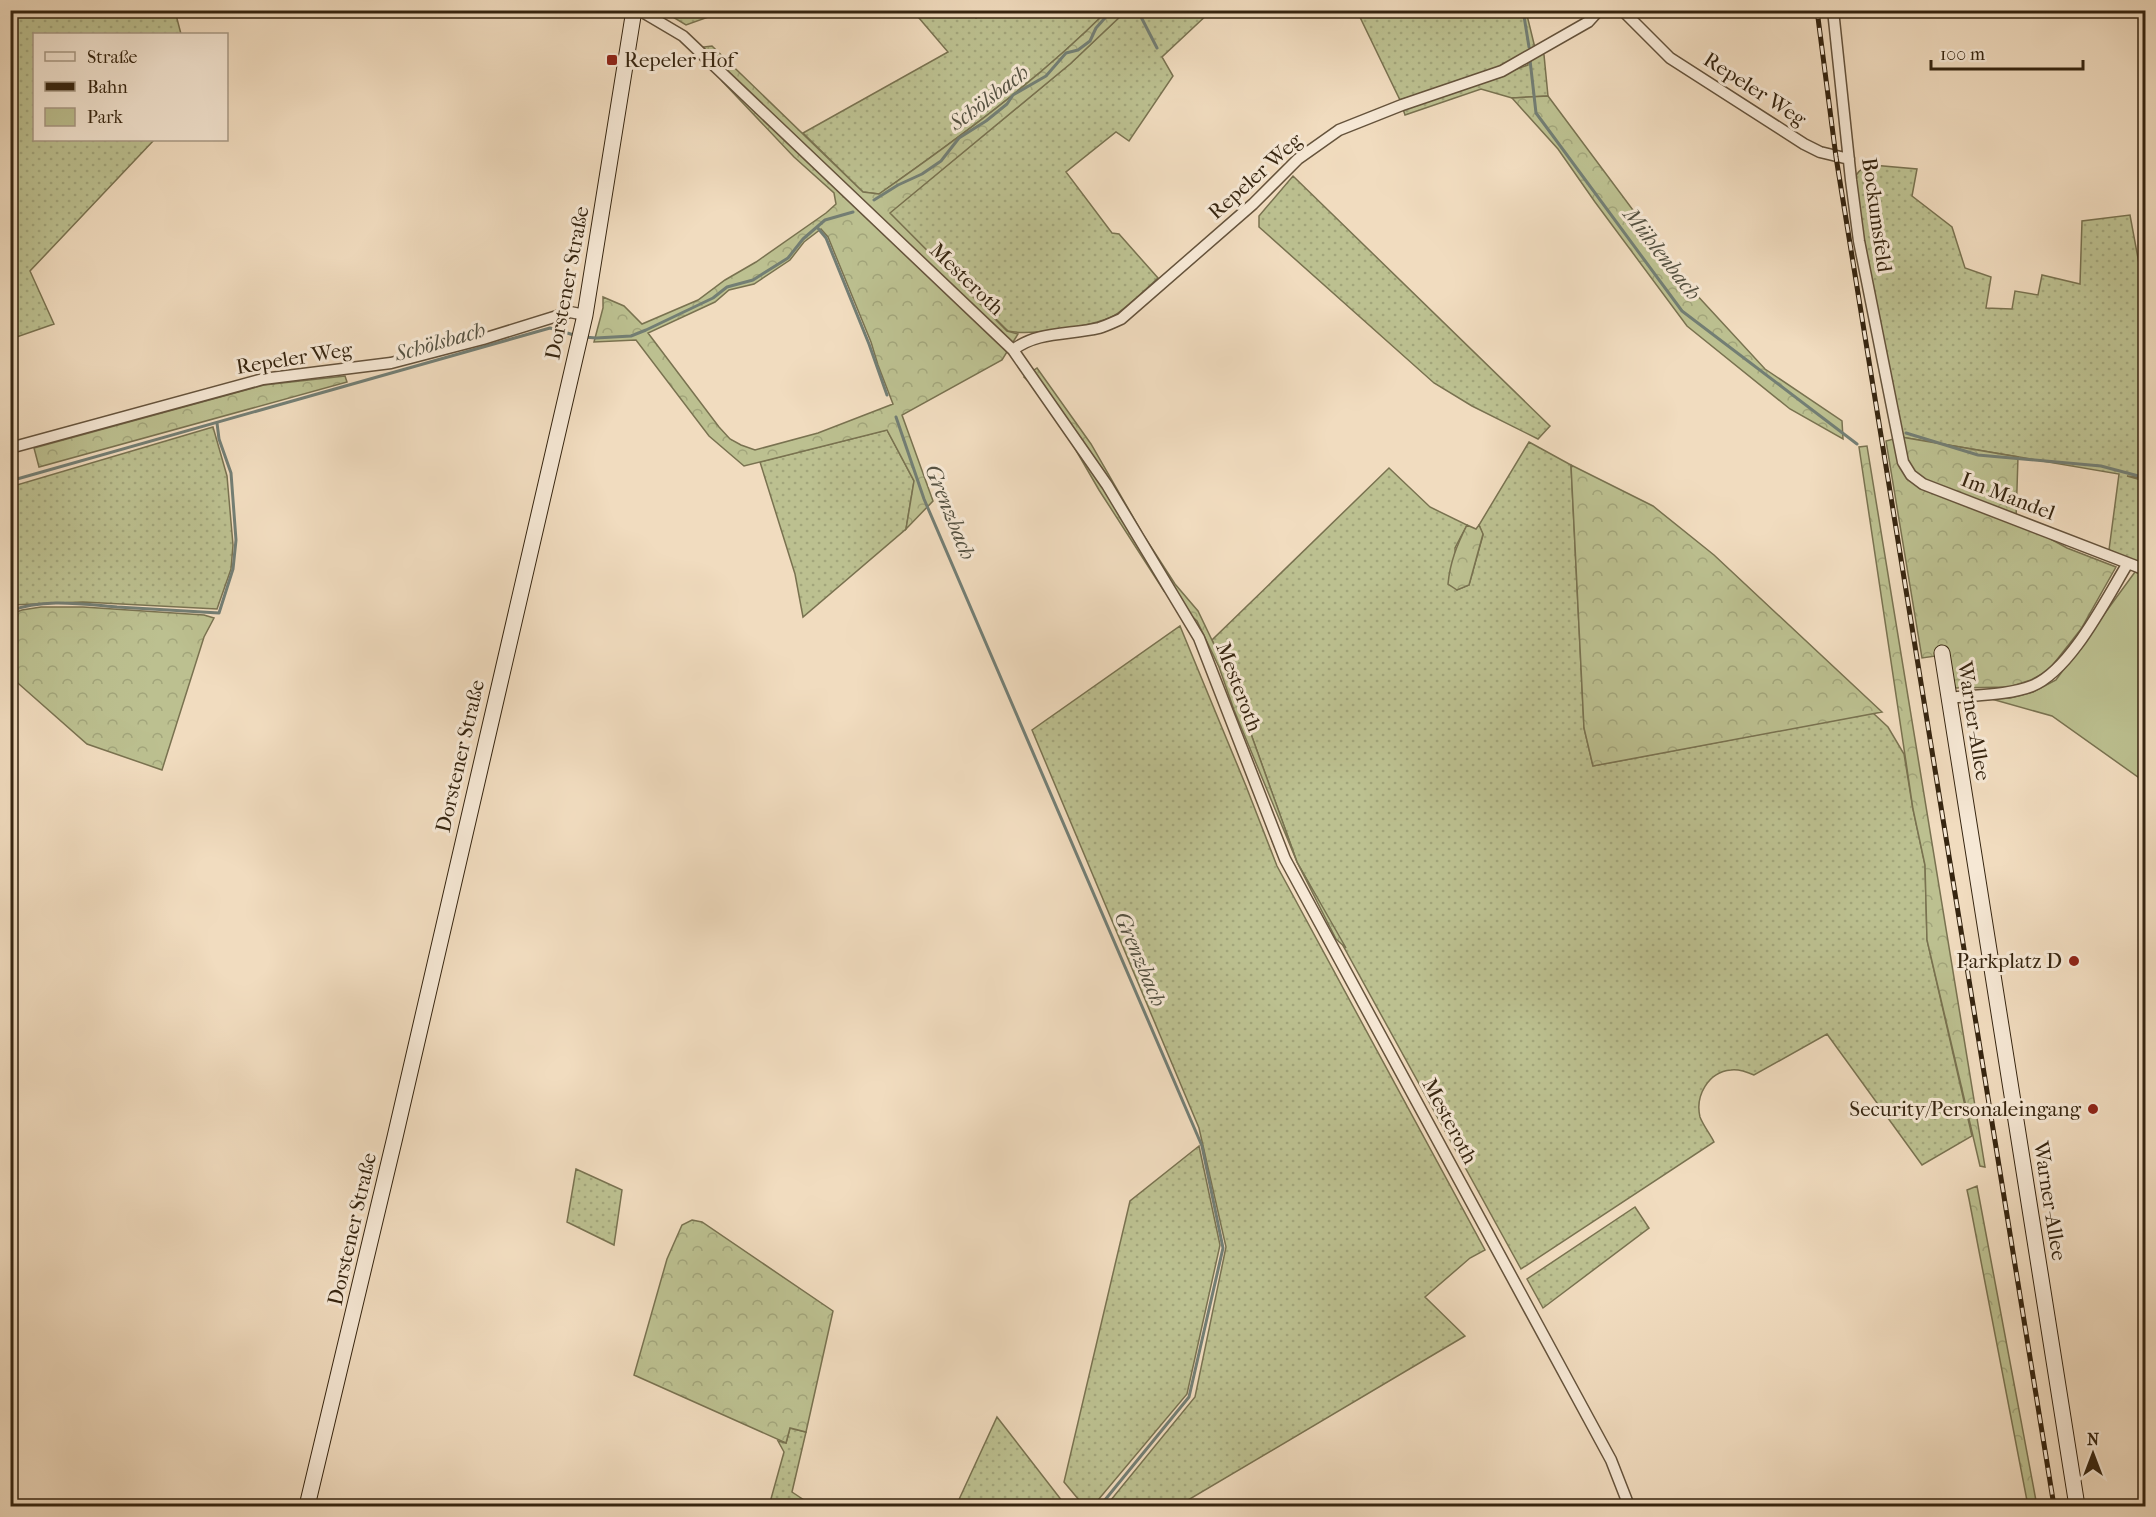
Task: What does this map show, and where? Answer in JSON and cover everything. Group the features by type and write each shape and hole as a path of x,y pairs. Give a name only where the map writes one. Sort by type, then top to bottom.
{"main road":[{"name":"Dorstener Straße","path":"307,1506 376,1218 581,329 634,10"},
{"name":"Warner-Allee","path":"1942,653 2077,1506"}],"street":[{"name":"Mesteroth","path":"639,10 683,36 1014,350 1107,485 1199,638 1285,859 1611,1461 1629,1506"},
{"name":"Repeler Weg","path":"1014,350 1023,343 1036,338 1101,327 1121,319 1254,204 1298,159 1339,130 1402,105 1502,71 1588,22 1599,10"},
{"name":"Repeler Weg","path":"1622,10 1671,58 1804,144 1820,152 1849,159"},
{"name":"Bockumsfeld","path":"1833,10 1861,251 1896,423"},
{"name":"Repeler Weg","path":"10,448 263,379 391,363 483,339 570,312 581,329"},
{"name":"Im Mandel","path":"1896,423 1903,462 1911,475 1923,484 2145,570"},
{"path":"1949,698 2009,692 2032,686 2051,676 2086,633 2128,563"}],"green space":[{"path":"663,10 725,11 686,25"},
{"path":"10,11 175,11 181,33 33,33 33,141 153,141 30,271 54,324 11,339"},
{"path":"913,11 970,11 976,18 985,11 1107,11 1054,61 968,130 879,194 863,192 803,133 948,52"},
{"path":"1107,11 1126,11 1070,64 890,213 1007,331 1018,334 1002,360 902,415 933,501 906,529 914,481 887,430 744,466 709,436 636,340 594,342 603,308 603,297 624,306 642,324 698,300 725,280 756,262 836,204 834,193 794,157 722,81 703,47 712,46 863,192 879,194 997,107","holes":["821,229 828,237 871,342 893,404 818,433 755,450 741,445 730,439 719,427 648,333 715,302 729,290 754,284 790,260 804,242"]},
{"path":"1126,11 1211,11 1162,57 1173,76 1129,141 1116,132 1066,172 1112,233 1119,234 1158,278 1128,305 1109,318 1064,329 1032,332 1008,331 889,213 1070,64"},
{"path":"1357,11 1526,11 1535,48 1544,55 1548,96 1512,98 1481,89 1405,115 1403,109 1528,65 1526,52 1498,68 1400,100"},
{"path":"1548,96 1694,292 1765,369 1842,421 1843,439 1790,409 1687,326 1558,149 1512,98"},
{"path":"1872,165 1917,169 1912,196 1952,227 1965,268 1991,277 1986,308 2012,309 2015,291 2038,295 2042,275 2080,284 2082,221 2130,215 2145,296 2145,478 2127,476 2145,481 2145,565 2109,550 2119,474 1901,437 1854,185 1859,172"},
{"path":"1293,176 1550,426 1538,439 1472,406 1434,383 1259,227 1259,216"},
{"path":"1037,368 1091,444 1144,536 1175,584 1198,611 1233,684 1297,862 1234,710 1219,667 1197,621 1164,591 1099,490 1044,395 1024,377"},
{"path":"345,376 347,382 39,467 34,448 264,385"},
{"path":"213,427 227,476 233,545 231,569 217,609 83,602 11,605 10,487"},
{"path":"887,430 914,481 906,529 803,617 795,574 760,462"},
{"path":"1901,437 2018,457 2016,520 2067,548 2116,567 2081,629 2048,671 2031,680 2009,687 1955,688 1949,654 1922,658 1886,441"},
{"path":"1529,442 1571,465 1584,728 1593,766 1873,713 1888,727 1904,754 1925,865 1927,940 1972,1136 1922,1165 1827,1034 1754,1075 1734,1070 1716,1075 1705,1086 1699,1109 1701,1120 1714,1142 1521,1269 1297,862 1233,684 1212,640 1389,468 1430,507 1467,525 1455,548 1457,590 1469,585 1483,535 1479,525"},
{"path":"1867,446 1985,1167 1980,1166 1927,940 1925,865 1913,809 1859,447"},
{"path":"1571,465 1653,506 1714,555 1882,712 1593,766 1584,728"},
{"path":"1467,525 1476,529 1479,525 1483,534 1469,585 1457,590 1448,584 1450,568"},
{"path":"2135,572 2145,576 2145,782 2052,716 1988,698 2010,698 2033,692 2056,680"},
{"path":"41,607 83,607 204,615 214,618 204,637 162,770 87,744 11,677 11,614"},
{"path":"1180,626 1277,866 1485,1250 1470,1258 1425,1297 1465,1336 1178,1506 1106,1506 1195,1397 1226,1247 1199,1128 1032,730"},
{"path":"1297,862 1346,948 1336,939"},
{"path":"1199,1146 1220,1245 1187,1394 1093,1506 1084,1506 1064,1482 1130,1201"},
{"path":"576,1169 622,1190 614,1245 567,1222"},
{"path":"1977,1186 2037,1506 2028,1506 1967,1190"},
{"path":"1635,1207 1649,1228 1543,1308 1527,1279"},
{"path":"692,1220 702,1222 833,1311 806,1432 790,1428 786,1443 634,1375 667,1259 682,1225"},
{"path":"997,1417 1066,1506 956,1506"},
{"path":"790,1428 806,1432 792,1492 813,1506 769,1506 784,1452 778,1441 786,1443"}],"waterway":[{"name":"Schölsbach","path":"874,200 941,161 959,138 986,121 1007,104 1013,95 1046,76 1066,53 1078,50 1090,41 1096,28 1112,10"},
{"name":"Mühlenbach","path":"1523,10 1529,47"},
{"path":"1139,13 1157,48"},
{"name":"Mühlenbach","path":"1530,60 1536,113 1682,311 1857,444"},
{"name":"Schölsbach","path":"584,337 631,336 646,330 713,298 727,287 753,280 788,258 803,239 825,220 853,212"},
{"name":"Grenzbach","path":"817,227 826,238 887,395"},
{"name":"Schölsbach","path":"10,481 550,328 574,335"},
{"name":"Grenzbach","path":"896,417 924,499 1202,1146 1223,1248 1189,1397 1100,1506"},
{"path":"10,611 36,604 63,603 219,613 233,569 236,540 231,473 219,439 217,423"},
{"name":"Mühlenbach","path":"1906,433 1978,455 2101,466 2146,478"}],"railway":[{"path":"1817,10 1836,157 2054,1506"}],"place":[{"name":"Repeler Hof","path":"612,60"},
{"name":"Parkplatz D","path":"2074,961"},
{"name":"Security/Personaleingang","path":"2093,1109"}]}
